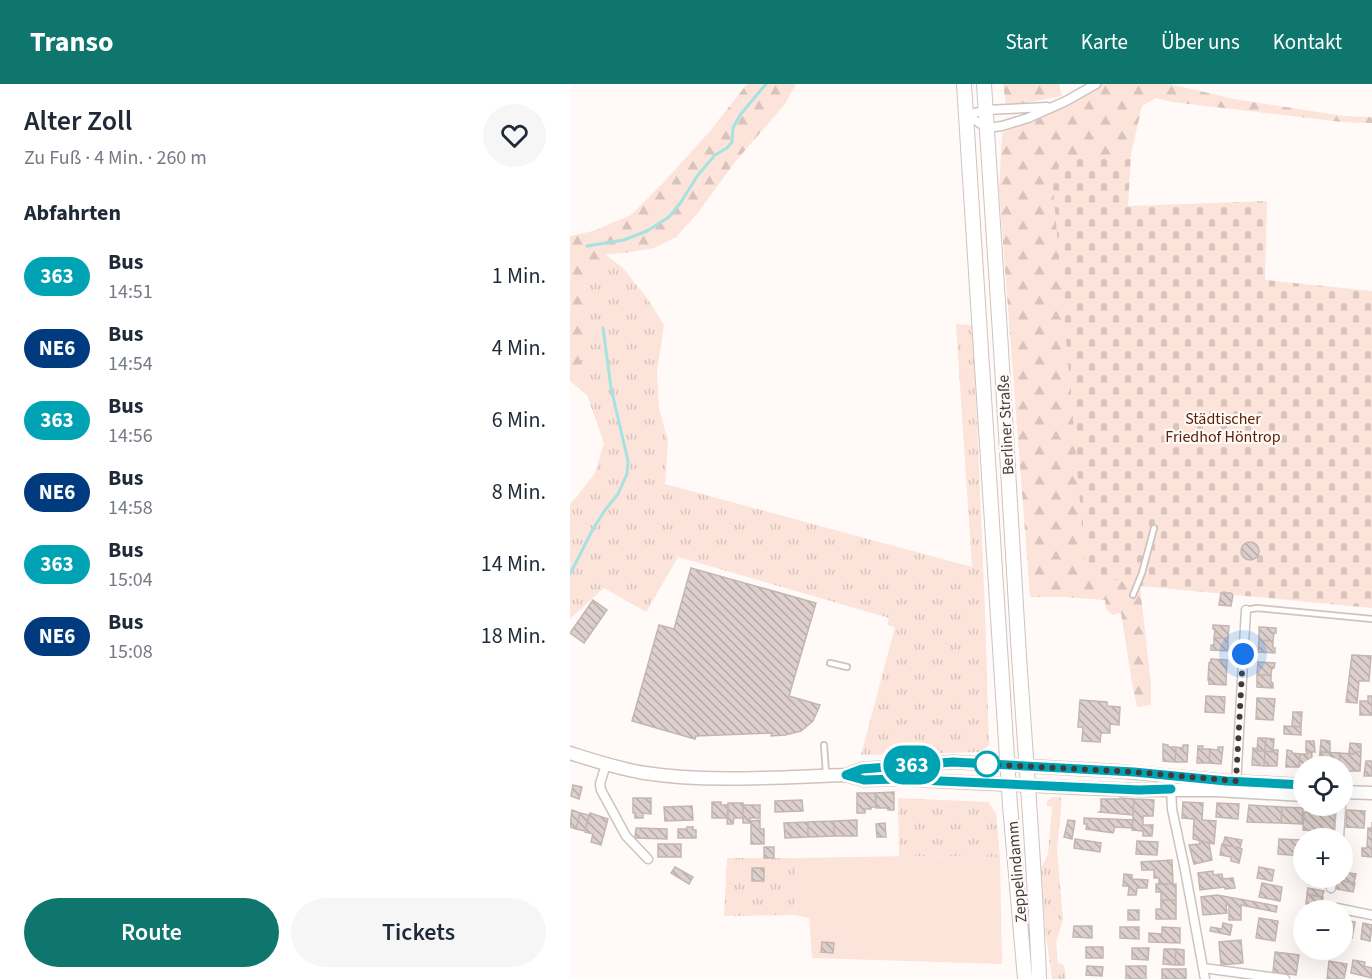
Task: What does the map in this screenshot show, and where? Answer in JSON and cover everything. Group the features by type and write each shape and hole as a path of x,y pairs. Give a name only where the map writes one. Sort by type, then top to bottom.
{"main road":[{"name":"Berliner Straße","path":"964,84 1007,765"},
{"name":"Berliner Straße","path":"984,84 1027,766"},
{"path":"570,753 647,773 696,778 846,775 862,769 953,762 1134,772 1293,794"},
{"name":"Zeppelindamm","path":"1007,765 1025,979"},
{"name":"Zeppelindamm","path":"1027,766 1039,979"},
{"path":"846,775 864,780 896,779 1139,790 1293,785"},
{"path":"1353,793 1372,794"}],"street":[{"path":"967,115 987,128 1002,126 1028,118 1096,84"},
{"path":"967,115 986,110 1051,107"},
{"path":"1236,786 1246,610"},
{"path":"606,764 600,784 601,790 626,836 648,859"},
{"path":"1171,776 1172,809 1205,979"},
{"path":"1353,911 1372,915"},
{"path":"1203,968 1285,979"}],"lane":[{"path":"1133,595 1142,573 1154,528"},
{"path":"1246,610 1257,608 1372,619"},
{"path":"830,663 847,668"},
{"path":"824,745 826,776"}],"green space":[{"path":"747,84 796,84 785,104 735,162 697,214 676,237 654,248 605,254 591,263 584,287 588,312 587,335 579,369 570,375 570,236 593,231 631,215 710,131"},
{"path":"1003,84 1059,84 1062,96 1006,104"},
{"path":"1101,84 1170,84 1234,99 1343,116 1372,117 1372,123 1342,122 1172,102 1156,98 1142,106 1131,154 1061,159 1086,572 1140,586 1151,685 1151,705 1137,707 1121,613 1112,615 1106,609 1105,600 1030,597 999,190 1002,133 1099,87"},
{"name":"Städtischer Friedhof Höntrop","path":"1131,154 1128,206 1267,201 1265,280 1372,291 1372,608 1140,586 1086,572 1053,187 1061,158"},
{"path":"605,254 623,268 647,298 664,325 657,372 659,408 668,441 665,484 972,567 956,324 973,325 989,745 981,752 861,755 895,627 887,625 889,618 678,557 646,612 604,588 570,619 570,504 595,473 604,443 587,395 570,381 570,375 579,369 588,312 584,287 591,263"},
{"path":"1053,797 1062,798 1057,850 1063,920 1056,942 1058,963 1064,965 1066,979 1052,979 1041,868 1048,854 1052,807 1047,806 1047,801"},
{"path":"898,798 988,802 996,813 1000,857 899,856"},
{"path":"1000,857 1002,964 812,958 809,918 795,915 797,858"},
{"path":"727,858 797,858 795,915 724,916"}],"building":[{"path":"1246,542 1254,542 1259,547 1257,558 1246,560 1241,555 1241,547"},
{"path":"691,568 816,603 789,696 820,705 813,721 801,731 771,736 772,733 696,736 695,739 632,721 659,625 674,629"},
{"path":"1221,593 1233,595 1231,606 1219,605"},
{"path":"593,600 607,610 584,643 570,633"},
{"path":"1213,625 1229,626 1228,638 1214,638"},
{"path":"1259,627 1276,628 1273,641 1259,640"},
{"path":"1214,638 1228,638 1228,651 1211,650"},
{"path":"1259,640 1273,641 1275,653 1258,652"},
{"path":"1352,655 1371,656 1369,681 1359,681 1357,703 1346,702"},
{"path":"1211,659 1227,660 1226,685 1209,684"},
{"path":"1258,662 1275,663 1271,675 1257,675"},
{"path":"1257,675 1271,675 1273,688 1257,687"},
{"path":"1206,696 1225,697 1224,713 1205,712"},
{"path":"1368,696 1372,696 1372,715 1360,715 1360,701 1368,701"},
{"path":"1257,698 1275,699 1273,720 1256,719"},
{"path":"1080,700 1107,702 1107,706 1120,707 1119,725 1110,724 1110,733 1101,733 1100,742 1082,741 1083,727 1078,727"},
{"path":"1293,712 1302,712 1301,727 1292,726"},
{"path":"1284,726 1301,727 1301,735 1284,734"},
{"path":"1258,738 1266,738 1265,751 1257,751"},
{"path":"1266,738 1274,739 1273,752 1265,751"},
{"path":"1321,740 1330,741 1330,752 1320,752"},
{"path":"1306,741 1314,741 1315,752 1306,751"},
{"path":"1350,743 1361,744 1361,752 1349,753"},
{"path":"1163,744 1176,747 1175,762 1163,761"},
{"path":"1183,745 1188,745 1187,762 1175,762 1176,747 1183,748"},
{"path":"1198,746 1203,746 1202,749 1210,749 1209,763 1197,763"},
{"path":"1218,747 1223,747 1221,764 1209,763 1210,749 1218,750"},
{"path":"1253,748 1258,749 1257,751 1265,751 1264,766 1252,765"},
{"path":"1273,750 1278,750 1277,766 1264,766 1265,751 1273,752"},
{"path":"1287,750 1300,754 1300,756 1293,756 1293,767 1286,767"},
{"path":"1307,752 1312,752 1312,756 1300,756 1300,754 1307,754"},
{"path":"1320,752 1340,753 1340,756 1320,756"},
{"path":"1354,752 1361,752 1360,771 1353,771 1353,756 1340,756 1340,753 1354,754"},
{"path":"1366,761 1372,761 1372,776 1364,776"},
{"path":"573,785 582,787 579,799 571,796"},
{"path":"894,792 894,810 876,808 875,793"},
{"path":"857,793 876,793 876,807 865,809 865,813 857,813"},
{"path":"633,798 651,798 651,814 643,813 643,818 635,818"},
{"path":"1101,799 1134,799 1133,815 1099,812 1101,811"},
{"path":"1134,799 1154,800 1153,816 1143,816 1143,825 1153,825 1152,836 1143,836 1143,831 1132,830"},
{"path":"802,800 803,811 775,812 775,801"},
{"path":"712,802 728,805 728,818 712,818"},
{"path":"1183,802 1203,803 1202,820 1216,821 1214,844 1193,839 1194,819 1182,818"},
{"path":"728,803 743,803 743,818 734,818 733,824 727,824"},
{"path":"1217,803 1239,804 1238,819 1216,817"},
{"path":"743,805 760,805 760,818 750,818 750,823 743,823"},
{"path":"1249,805 1282,807 1281,823 1247,822"},
{"path":"692,806 693,820 665,821 664,807"},
{"path":"1282,807 1293,808 1293,816 1302,816 1302,824 1281,823"},
{"path":"572,810 580,813 576,829 570,827"},
{"path":"1353,810 1365,811 1364,828 1346,827 1347,816 1353,816"},
{"path":"580,813 589,815 585,831 576,829"},
{"path":"590,813 608,819 601,845 591,842 593,834 585,832"},
{"path":"1304,816 1335,816 1334,828 1303,828"},
{"path":"1084,818 1133,820 1132,828 1115,827 1113,833 1086,829 1087,824 1084,824"},
{"path":"760,820 760,829 764,829 764,844 751,844 751,821"},
{"path":"857,820 857,836 834,836 834,821"},
{"path":"1068,820 1075,821 1072,839 1064,837"},
{"path":"834,821 834,836 808,837 808,822"},
{"path":"808,822 808,837 785,838 784,823"},
{"path":"885,823 886,837 877,837 876,824"},
{"path":"687,827 693,827 693,830 696,830 696,838 678,838 678,829 687,829"},
{"path":"636,828 667,829 667,839 635,838"},
{"path":"1368,828 1372,828 1372,857 1362,856 1362,848 1367,848"},
{"path":"1225,837 1242,840 1240,848 1223,845"},
{"path":"1075,839 1101,843 1100,852 1074,848"},
{"path":"1279,839 1293,840 1293,855 1278,854"},
{"path":"1199,840 1209,843 1212,860 1194,864 1189,845 1200,844"},
{"path":"1137,841 1158,842 1157,855 1136,854"},
{"path":"658,844 681,844 681,857 658,857"},
{"path":"1222,844 1242,849 1239,863 1231,861 1231,857 1220,855"},
{"path":"764,847 774,847 774,858 764,858"},
{"path":"1172,860 1173,884 1159,884 1159,878 1154,878 1154,870 1142,870 1141,862"},
{"path":"675,867 693,877 689,884 671,873"},
{"path":"1259,867 1274,870 1272,881 1257,878"},
{"path":"752,868 764,868 764,881 752,881"},
{"path":"1213,871 1213,875 1222,874 1223,879 1233,878 1235,888 1200,890 1198,873"},
{"path":"1124,874 1132,875 1132,879 1148,880 1147,888 1137,888 1136,895 1128,895 1129,886 1123,886"},
{"path":"1262,883 1282,887 1280,901 1259,897"},
{"path":"1353,883 1355,883 1353,892 1336,889 1353,888"},
{"path":"1156,884 1176,884 1176,900 1161,900 1161,892 1156,892"},
{"path":"1308,888 1324,891 1322,897 1307,894"},
{"path":"1217,895 1277,906 1276,912 1241,905 1241,920 1229,920 1229,905 1226,905 1227,913 1203,915 1201,897"},
{"path":"1307,895 1323,897 1323,900 1306,900"},
{"path":"1161,900 1176,900 1176,919 1156,919 1156,909 1161,909"},
{"path":"1128,910 1139,910 1139,920 1128,920"},
{"path":"1259,918 1278,921 1275,941 1256,938"},
{"path":"1223,923 1232,925 1230,935 1210,931 1211,927 1222,929"},
{"path":"1363,923 1372,925 1370,941 1361,939"},
{"path":"1074,926 1092,926 1092,938 1073,937"},
{"path":"1120,927 1139,927 1139,939 1120,938"},
{"path":"1162,927 1180,928 1180,943 1149,942 1149,933 1162,934"},
{"path":"1241,940 1243,963 1221,965 1219,942"},
{"path":"822,942 834,943 833,953 821,952"},
{"path":"1086,947 1103,947 1103,958 1086,958"},
{"path":"1132,948 1149,948 1148,960 1132,959"},
{"path":"1164,949 1176,949 1175,965 1163,964"},
{"path":"1176,949 1184,950 1184,965 1175,965"},
{"path":"1275,952 1293,954 1293,960 1298,960 1296,975 1273,972"},
{"path":"1353,960 1365,962 1364,966 1372,968 1372,978 1351,973"},
{"path":"1329,961 1347,964 1344,979 1327,979"},
{"path":"1087,966 1103,967 1102,976 1086,975"},
{"path":"1126,966 1146,966 1146,979 1126,979"},
{"path":"1162,969 1186,969 1186,979 1162,979"}],"waterway":[{"path":"587,246 624,240 647,231 669,217 698,175 715,155 732,142 733,128 740,115 766,84"},
{"path":"570,574 593,529 618,494 627,474 628,461 611,388 603,328"}],"bus line":[{"name":"363","path":"1171,789 1139,790 896,779 864,780 846,775 862,769 953,762 1134,772 1293,784"}],"route":[{"path":"987,764 982,764 1134,772 1236,781 1243,654"}]}
